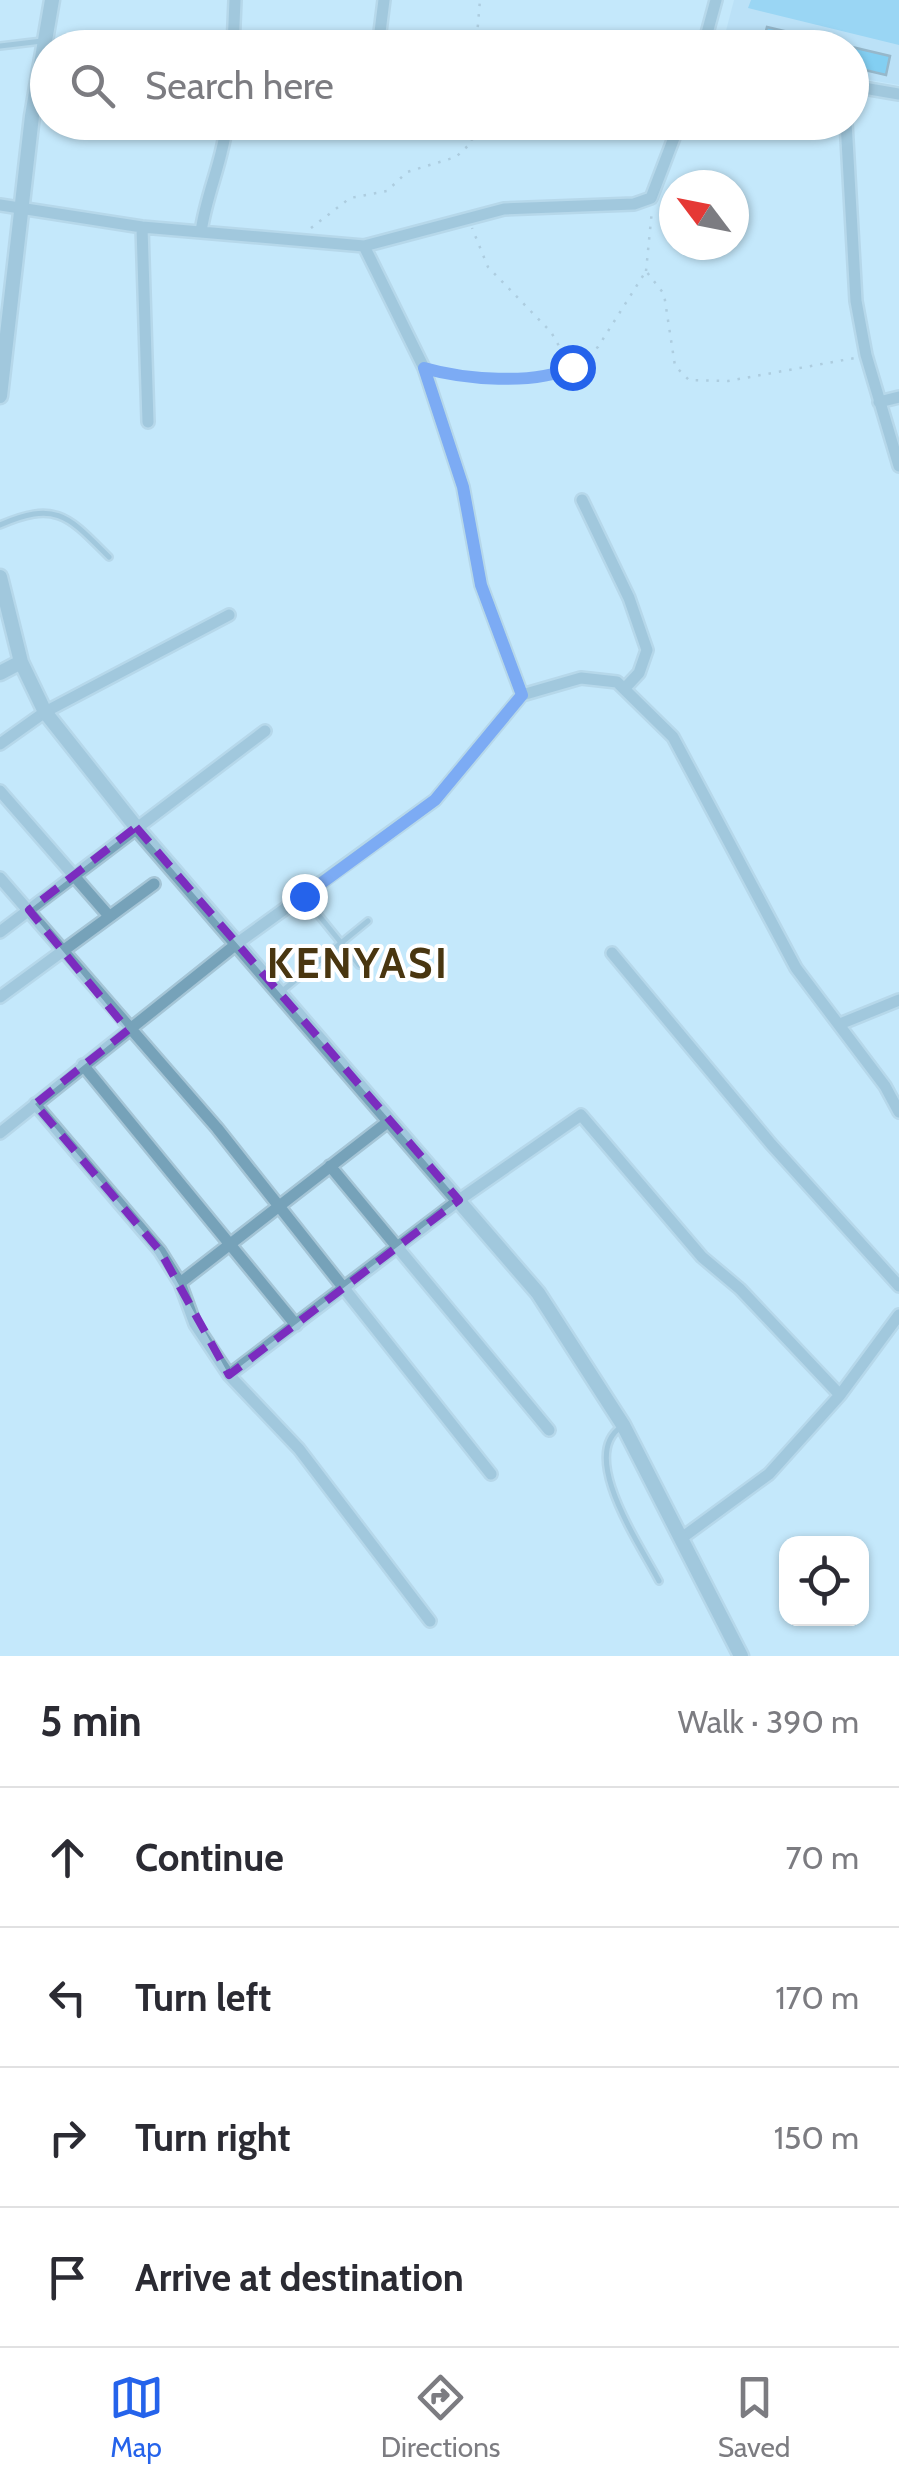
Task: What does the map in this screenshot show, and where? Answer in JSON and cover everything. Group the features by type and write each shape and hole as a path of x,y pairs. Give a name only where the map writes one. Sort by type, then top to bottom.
{"street":[{"path":"47,30 52,0"},
{"path":"234,30 236,0"},
{"path":"380,30 384,0"},
{"path":"708,30 716,0"},
{"path":"869,89 899,94"},
{"path":"0,396 30,140"},
{"path":"201,232 223,140"},
{"path":"0,205 142,227 364,246 504,209 634,204 651,198 673,140"},
{"path":"847,140 856,301 866,356 899,466"},
{"path":"142,227 148,422"},
{"path":"364,246 424,368 463,487 481,585 522,695"},
{"path":"879,402 899,397"},
{"path":"582,500 629,598 648,650 638,674 625,688"},
{"path":"0,577 21,662 45,712 136,827 538,1293 623,1425 741,1656"},
{"path":"0,744 45,712 229,615"},
{"path":"0,673 21,662"},
{"path":"0,1133 239,942 435,800 522,695 581,678 617,682 674,736 796,968 840,1024 899,1112"},
{"path":"0,932 265,731"},
{"path":"0,791 5,806 109,916"},
{"path":"0,878 280,1205 491,1474"},
{"path":"0,997 154,884"},
{"path":"612,953 771,1144 899,1286"},
{"path":"840,1024 899,1000"},
{"path":"83,1065 296,1325"},
{"path":"35,1104 160,1250 180,1283 194,1324 230,1375 299,1449 430,1621"},
{"path":"230,1375 459,1200 581,1115 702,1257 740,1289 840,1394"},
{"path":"180,1283 389,1120"},
{"path":"330,1166 549,1430"},
{"path":"682,1537 769,1474 840,1394 899,1315"}],"lane":[{"path":"0,46 30,43"},
{"path":"0,525 26,513 50,511 71,519 109,556"},
{"path":"304,896 360,965"},
{"path":"281,992 368,920"},
{"path":"623,1425 610,1434 603,1455 614,1496 659,1581"}],"path":[{"path":"478,30 480,0"},
{"path":"300,240 314,223 350,198 387,191 407,172 456,157 472,140"},
{"path":"424,368 445,374 526,378 572,367 598,347 646,271 653,226 651,198"},
{"path":"467,218 488,267 551,332 572,367"},
{"path":"646,271 664,294 675,366 689,380 728,381 866,356"}],"highlighted area":[{"path":"136,827 459,1200 229,1375 160,1251 35,1104 128,1030 29,910"}],"shaded area":[{"path":"734,0 899,0 899,85 869,80 869,30 726,30"},
{"path":"751,0 899,0 899,45 869,38 869,30 838,30 748,8"}],"building":[{"path":"869,51 890,56 886,75 869,71"}],"district":[{"name":"KENYASI","path":"358,963"}],"route":[{"path":"304,896 435,800 522,695 481,585 463,487 424,368 484,378 526,378 572,367"}]}
